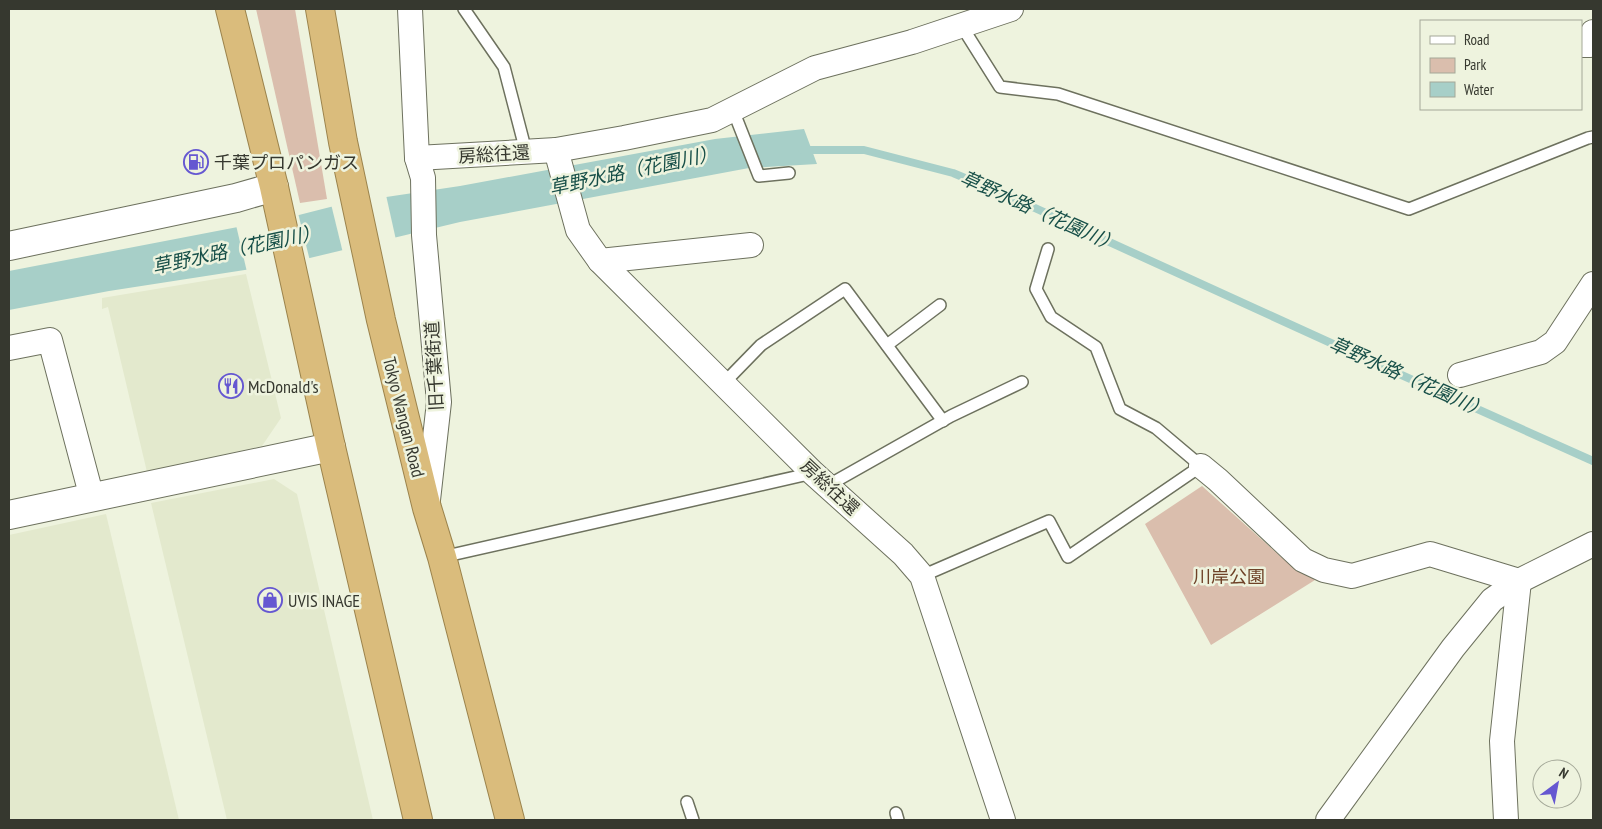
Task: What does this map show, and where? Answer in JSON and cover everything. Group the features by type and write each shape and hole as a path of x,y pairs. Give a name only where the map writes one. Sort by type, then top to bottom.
{"highway":[{"path":"230,9 274,187 331,447 418,820"},
{"name":"Tokyo Wangan Road","path":"320,9 342,132 381,320 427,508 442,557 510,820"}],"street":[{"name":"旧千葉街道","path":"410,9 428,285 439,402 427,508"},
{"name":"房総往還","path":"420,168 558,157 624,138 712,120 815,68 912,42 1011,9"},
{"path":"1582,45 1591,45 1593,32"},
{"name":"房総往還","path":"558,157 578,230 600,261 820,480 903,554 922,576 1004,820"},
{"path":"9,246 236,198 274,187"},
{"path":"600,261 751,245"},
{"path":"1460,375 1541,352 1555,342 1593,284"},
{"path":"9,348 50,340 92,498"},
{"path":"9,515 331,447"},
{"path":"1201,466 1303,560 1324,570 1352,576 1430,554 1518,581"},
{"path":"1328,820 1459,641 1492,600 1518,581 1593,544"},
{"path":"1506,820 1502,741 1518,581"}],"lane":[{"path":"464,9 504,67 523,140"},
{"path":"961,26 1000,87 1058,94 1410,209 1593,137"},
{"path":"732,110 759,176 789,173"},
{"path":"922,576 1049,521 1068,557 1201,466 1156,428 1120,409 1096,346 1052,317 1036,289 1048,249"},
{"path":"723,384 762,345 845,290 943,420"},
{"path":"887,345 940,305"},
{"path":"442,557 820,480 1022,382"},
{"path":"687,802 693,820"}],"shaded area":[{"path":"246,274 281,418 262,446 147,472 108,307 102,309 102,298"},
{"path":"274,479 297,494 373,820 227,820 151,503"},
{"path":"106,514 179,820 9,820 9,535"}],"green space":[{"path":"256,9 295,9 327,199 300,203"},
{"name":"川岸公園","path":"1202,486 1280,556 1315,580 1211,645 1145,524"}],"water":[{"path":"804,129 817,164 749,168 460,222 289,263 109,291 9,310 9,271 295,216 346,203 460,186 715,139"}],"pier":[{"path":"386,195 396,240 343,253 331,204 346,200"},
{"path":"298,213 310,261 247,272 236,225"}],"waterway":[{"name":"草野水路（花園川）","path":"802,150 864,150 953,173 1015,199 1593,461"}],"place":[{"name":"千葉プロパンガス","path":"196,162"},
{"name":"McDonald's","path":"231,386"},
{"name":"UVIS INAGE","path":"270,600"}]}
